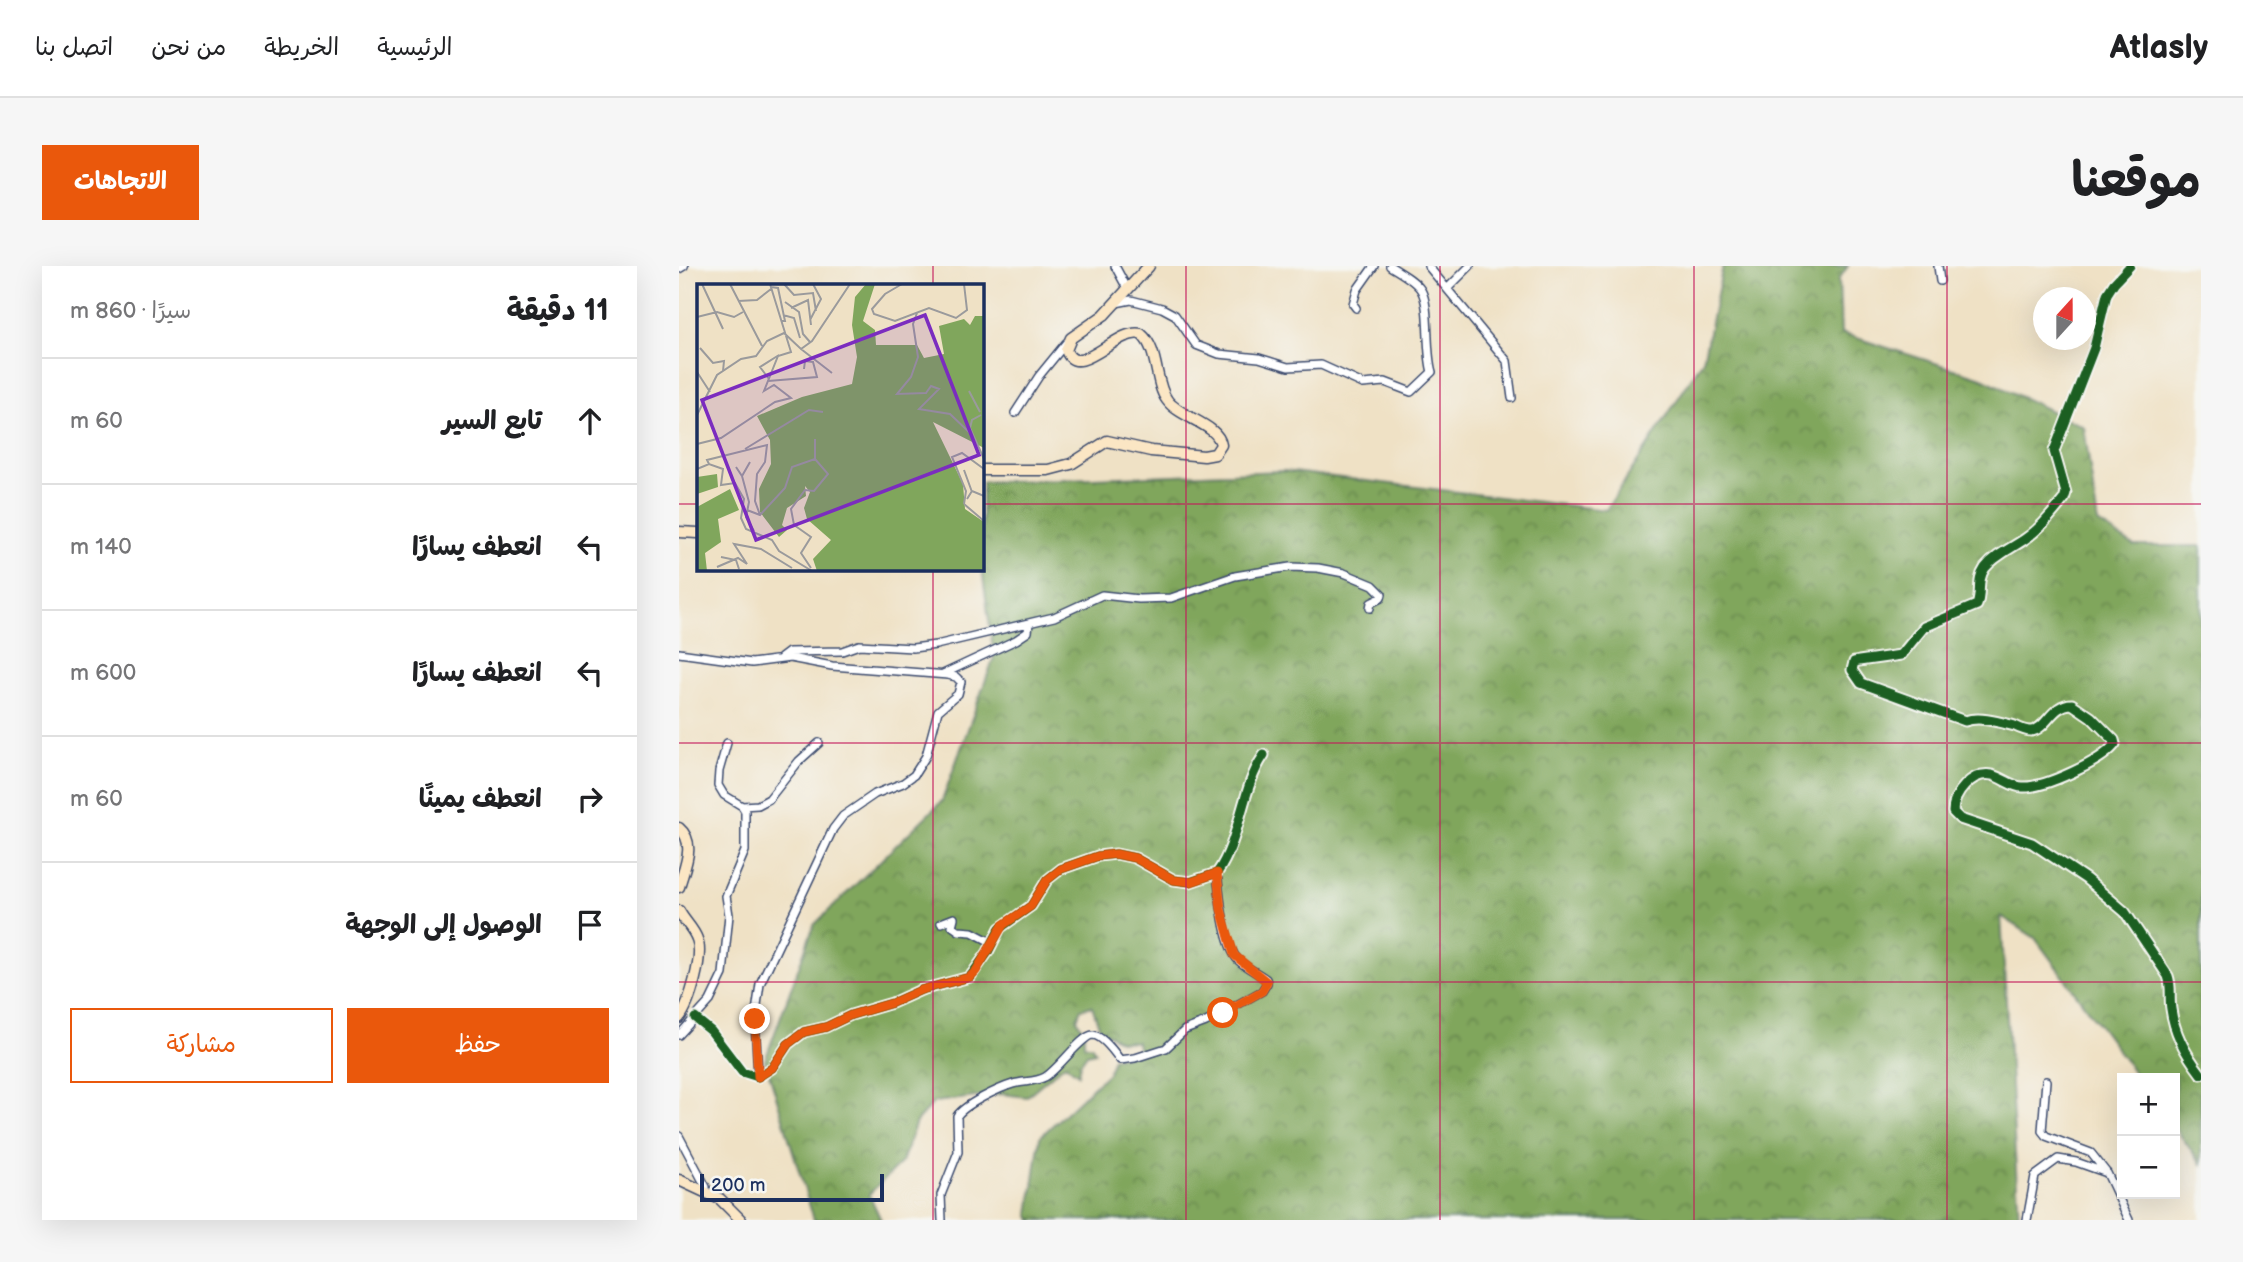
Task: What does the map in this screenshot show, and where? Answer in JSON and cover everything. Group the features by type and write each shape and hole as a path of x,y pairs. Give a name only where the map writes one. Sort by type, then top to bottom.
{"main road":[{"path":"983,470 1048,470 1071,464 1107,441 1151,451 1204,456 1215,454 1219,450 1221,444 1217,434 1176,409 1168,401 1149,345 1141,334 1128,334 1091,357 1078,361 1068,355 1066,350 1067,342 1104,315 1149,266"},
{"path":"679,532 697,533"},
{"path":"679,828 687,837 689,846 679,887"},
{"path":"679,911 696,936 699,949 688,1002 679,1018"},
{"path":"679,1180 726,1203 741,1220"}],"street":[{"path":"1115,266 1128,290"},
{"path":"1356,308 1353,304 1354,297 1374,266"},
{"path":"1115,303 1131,300 1162,308 1175,315 1196,345 1219,354 1259,358 1288,367 1321,365 1363,384 1385,382 1411,392 1432,372 1426,348 1427,326 1422,291 1390,266"},
{"path":"1428,266 1507,361 1512,398"},
{"path":"1448,289 1470,266"},
{"path":"1938,266 1940,281"},
{"path":"2130,266 2108,294 2094,348 2054,451 2066,494 2064,499 2028,537 1985,568 1978,584 1977,605 1924,627 1901,654 1854,662 1852,670 1861,683 1965,721 1972,718 1995,721 2033,731 2057,709 2072,704 2091,717 2114,740 2115,744 2109,752 2088,765 2042,783 2020,787 1996,776 1980,776 1960,791 1955,799 1954,812 1960,819 2032,843 2086,879 2125,912 2168,976 2171,984 2171,1010 2180,1037 2201,1074"},
{"path":"1015,413 1039,376 1067,342"},
{"path":"781,658 789,652 842,651 859,645 913,648 936,645 1065,613 1101,595 1139,599 1171,597 1235,576 1299,567 1344,573 1373,585 1382,596 1371,603 1370,608"},
{"path":"943,674 1016,640 1028,632 1029,623"},
{"path":"679,653 752,663 790,658 845,667 943,674 956,677 961,682 956,697 939,711 923,762 907,781 874,794 835,824 758,992 755,1019 758,1077"},
{"path":"679,1035 715,994 725,969 729,915 727,889 739,870 746,846 745,811 725,795 718,785 727,743"},
{"path":"742,806 769,799 799,761 819,743"},
{"path":"942,1220 941,1195 958,1152 957,1116 964,1108 1012,1084 1046,1077 1091,1035 1100,1037 1120,1060 1135,1058 1166,1048 1185,1030 1206,1022 1262,991 1266,980 1241,962 1232,949 1221,909 1217,873 1227,855 1254,772 1264,755"},
{"path":"758,1077 772,1068 788,1044 804,1032 826,1027 851,1015 892,1003 921,990 967,978 976,971 1003,925 1035,901 1051,876 1061,869 1098,856 1129,856 1168,877 1191,882 1217,873"},
{"path":"941,923 954,918 952,926 956,929 972,932 993,943"},
{"path":"695,1018 711,1031 742,1072 758,1077"},
{"path":"2046,1080 2042,1131 2046,1136 2091,1153 2106,1172 2129,1220"},
{"path":"679,1136 704,1183 706,1192"},
{"path":"2027,1220 2035,1176 2053,1162 2058,1159 2076,1162 2106,1172"}],"green space":[{"path":"1723,266 1848,266 1839,279 1841,333 1982,378 2084,427 2098,523 2134,546 2201,546 2201,1164 2180,1135 2180,1073 2134,1073 2035,938 2001,916 2019,1220 1032,1220 1029,1214 1040,1137 1108,1073 1113,1058 1139,1054 1137,1042 1120,1041 1100,1029 1092,1006 1081,1009 1077,1019 1084,1033 1084,1044 1092,1046 1095,1052 1087,1054 1080,1064 1078,1074 1065,1064 1026,1097 1002,1094 934,1102 916,1122 902,1162 869,1194 881,1220 814,1220 765,1060 814,925 942,801 994,657 982,570 983,482 1284,471 1606,510 1703,360"}],"cycle path":[{"path":"2130,266 2107,294 2094,348 2054,451 2066,493 2064,499 2036,530 1989,563 1981,578 1977,605 1924,627 1901,655 1854,662 1852,670 1861,683 1965,721 1990,720 2031,731 2041,726 2059,708 2072,704 2091,717 2114,740 2115,744 2099,758 2045,783 2019,787 1992,775 1977,777 1960,791 1953,812 1960,819 2032,843 2086,879 2125,912 2168,976 2171,1009 2178,1035 2201,1074"},
{"path":"695,1018 711,1031 742,1072 758,1077 772,1068 788,1044 804,1032 826,1027 851,1015 892,1003 921,990 970,977 988,952 1000,928 1031,906 1047,880 1061,869 1098,856 1116,854 1135,858 1174,880 1190,882 1217,873 1231,845 1250,783 1264,755"}],"route":[{"path":"755,1019 758,1077 772,1068 788,1044 804,1032 826,1027 851,1015 892,1003 921,990 970,977 988,952 1000,928 1035,901 1051,876 1071,865 1110,854 1135,858 1174,880 1191,882 1217,873 1221,909 1234,955 1267,982 1262,991 1223,1013"}]}
